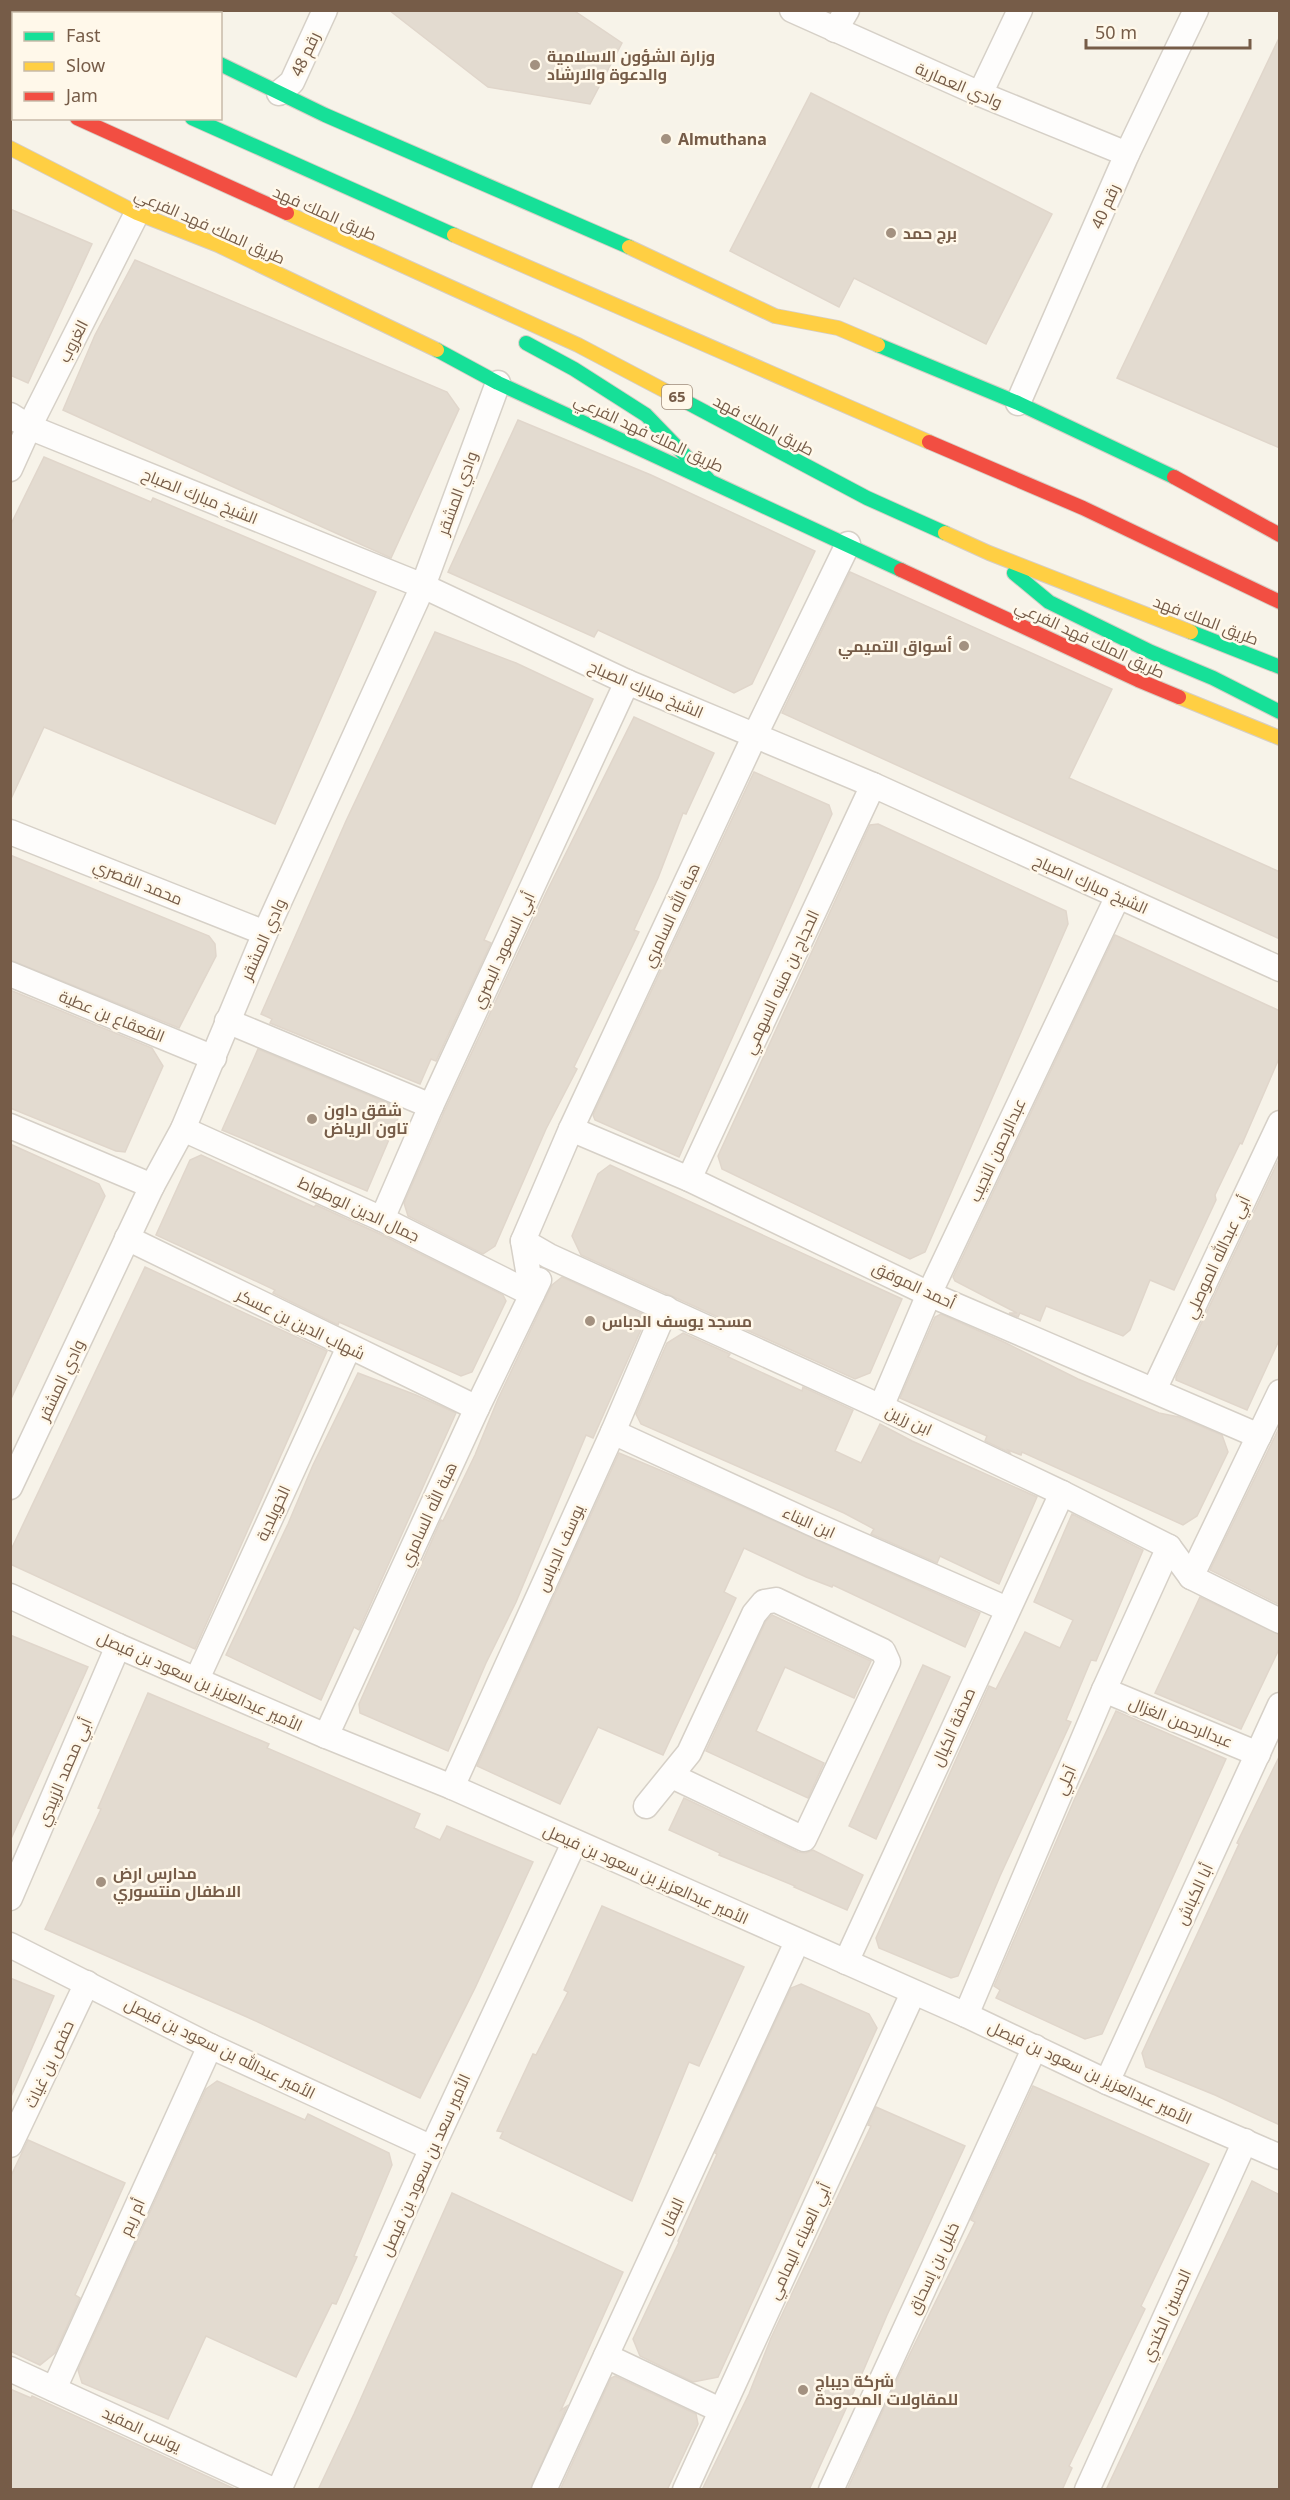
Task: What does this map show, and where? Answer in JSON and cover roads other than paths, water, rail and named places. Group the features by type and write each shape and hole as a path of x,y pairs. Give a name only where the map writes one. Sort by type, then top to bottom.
{"main road":[{"path":"222,65 325,116 594,231 775,315 838,328 1018,403 1280,524"},
{"name":"طريق الملك فهد","path":"80,120 578,345 867,498 989,553 1259,657 1280,668"},
{"name":"طريق الملك فهد","path":"196,120 584,293 1083,508 1280,602"},
{"name":"طريق الملك فهد الفرعي","path":"10,148 137,213 218,245 404,333 498,383 1138,680 1280,738"},
{"path":"464,294 528,345 574,369 646,415 708,479"},
{"path":"1190,484 1280,535"},
{"path":"989,553 1049,602 1151,652 1214,678 1280,712"},
{"path":"1182,557 1233,566 1261,578"}],"street":[{"name":"رقم 48","path":"279,93 292,82 325,10"},
{"name":"وادي العمارية","path":"792,10 841,20 980,94 1127,154"},
{"path":"980,94 1020,10"},
{"name":"رقم 40","path":"1018,403 1127,154 1196,10"},
{"name":"الغروب","path":"10,469 20,421 137,213"},
{"name":"وادي المشقر","path":"10,1487 152,1186 183,1129 214,1058 227,1021 423,586 498,383"},
{"name":"الشيخ مبارك الصباح","path":"20,421 423,586 627,682 873,786 1280,969"},
{"name":"هبة الله السامري","path":"523,1241 571,1130 755,735 848,544"},
{"name":"أبي السعود البصري","path":"382,1219 431,1106 627,682"},
{"name":"الحجاج بن منبه السهمي","path":"689,1179 873,786"},
{"name":"محمد القصري","path":"10,832 266,933"},
{"name":"عبدالرحمن النجيب","path":"881,1407 929,1294 1118,896"},
{"name":"القعقاع بن عطية","path":"10,974 214,1058"},
{"path":"227,1021 431,1106"},
{"name":"أبي عبدالله الموصلي","path":"1154,1390 1280,1123"},
{"path":"10,1126 152,1186"},
{"name":"جمال الدين الوطواط","path":"183,1129 382,1219 532,1294"},
{"name":"أحمد الموفق","path":"571,1130 689,1179 929,1294 1259,1436"},
{"name":"شهاب الدين بن عسكر","path":"127,1238 477,1408"},
{"path":"523,1241 532,1294"},
{"name":"ابن رزين","path":"523,1241 549,1256 881,1407 1062,1493 1169,1548 1191,1577 1280,1621"},
{"name":"هبة الله السامري","path":"326,1736 549,1256"},
{"name":"يوسف الدباس","path":"452,1787 666,1308"},
{"name":"الخويلدية","path":"197,1679 349,1347"},
{"path":"1191,1577 1280,1392"},
{"name":"ابن البناء","path":"613,1431 811,1523 1007,1609"},
{"name":"صدقة الكيال","path":"846,1962 1062,1493"},
{"name":"آجلي","path":"966,2015 1104,1690 1169,1548"},
{"name":"الأمير عبدالعزيز بن سعود بن فيصل","path":"10,1596 118,1646 326,1736 452,1787 966,2015 1107,2082 1280,2157"},
{"path":"646,1806 689,1753 754,1614 764,1602 776,1600 882,1651 887,1657 888,1662 804,1839 672,1776"},
{"name":"أبي محمد الزبيدي","path":"10,1898 118,1646"},
{"name":"عبدالرحمن الغزال","path":"1104,1690 1258,1754"},
{"name":"أبا الكباش","path":"1107,2082 1280,1705"},
{"name":"الأمير سعد بن سعود بن فيصل","path":"279,2490 432,2148 574,1843"},
{"name":"البقال","path":"543,2490 797,1942"},
{"name":"الأمير عبدالله بن سعود بن فيصل","path":"10,1945 210,2046 432,2148"},
{"name":"حفص بن غياث","path":"10,2145 87,1983"},
{"name":"أبي العيناء اليمامي","path":"686,2490 720,2410 913,1993"},
{"name":"أم ريم","path":"54,2389 210,2046"},
{"name":"خليل بن إسحاق","path":"831,2490 1035,2047"},
{"name":"الحسين الكندي","path":"1087,2490 1245,2141"},
{"path":"606,2356 720,2410"},
{"name":"يونس المفيد","path":"10,2369 273,2490"}],"place":[{"name":"وزارة الشؤون الاسلامية والدعوة والارشاد","path":"535,65"},
{"name":"Almuthana","path":"666,139"},
{"name":"برج حمد","path":"891,233"},
{"name":"أسواق التميمي","path":"964,646"},
{"name":"شقق داون تاون الرياض","path":"312,1119"},
{"name":"مسجد يوسف الدباس","path":"590,1321"},
{"name":"مدارس ارض الاطفال منتسوري","path":"101,1882"},
{"name":"شركة ديباج للمقاولات المحدودة","path":"803,2390"}]}
